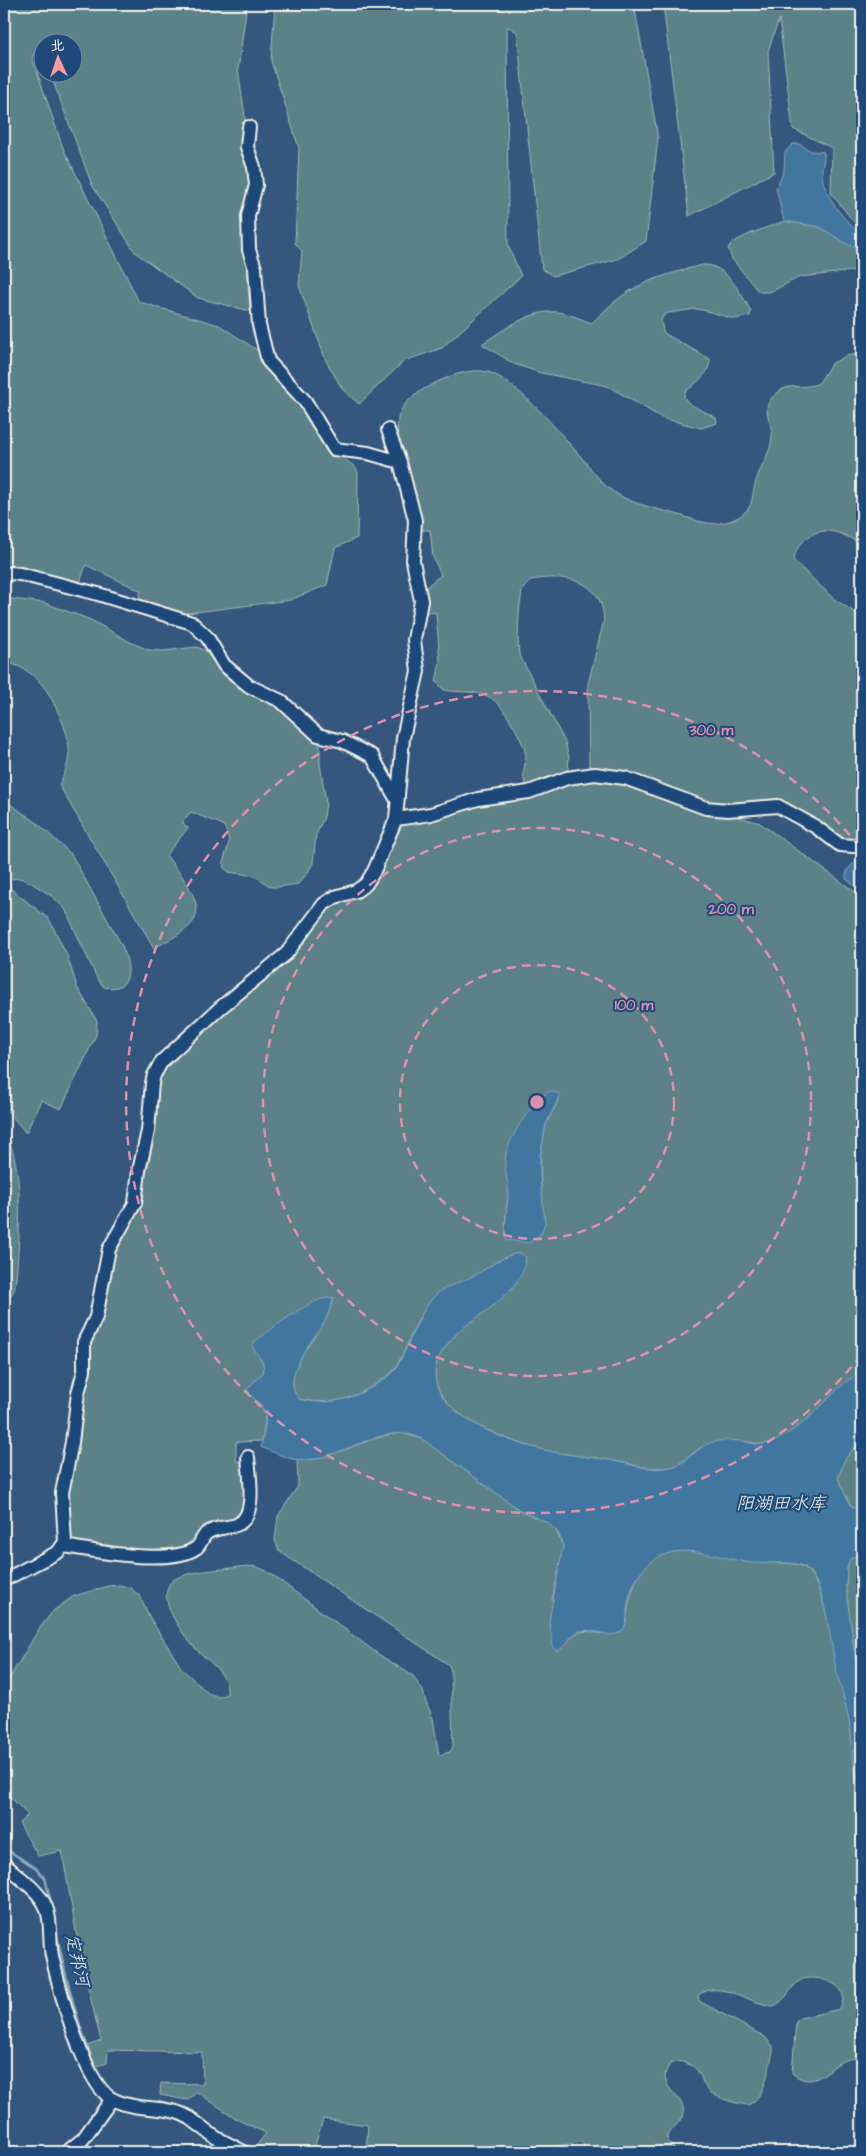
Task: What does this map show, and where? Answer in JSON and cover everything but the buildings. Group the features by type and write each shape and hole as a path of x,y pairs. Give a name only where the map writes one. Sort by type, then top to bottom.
{"street":[{"path":"248,127 247,147 254,167 256,185 248,216 249,250 255,268 259,325 268,361 305,401 334,449 368,453 400,462"},
{"path":"4,1580 58,1552 64,1546 66,1538 62,1493 72,1442 78,1393 84,1372 84,1342 96,1317 109,1249 135,1203 139,1171 148,1131 154,1075 162,1061 220,1008 286,954 324,904 336,897 356,891 366,884 396,819 402,745 418,671 414,640 421,601 413,561 416,520 400,462 388,430"},
{"path":"4,576 11,573 20,574 89,592 192,623 207,637 224,665 249,686 281,701 318,735 342,741 372,756 398,802"},
{"path":"396,819 431,814 478,799 529,792 576,776 605,774 625,778 706,808 728,810 778,806 816,827 840,845 852,846 862,842"},
{"path":"64,1546 89,1551 159,1558 195,1549 208,1532 240,1524 247,1516 251,1500 248,1458"},
{"path":"4,1864 41,1898 46,1906 52,1955 65,2004 90,2073 102,2091 112,2099 140,2108 178,2113 190,2118 231,2147 244,2152"},
{"path":"67,2152 83,2139 112,2099"}],"green space":[{"path":"4,4 247,4 238,69 254,177 243,222 250,311 198,298 135,252 92,185 53,82 82,82 82,32 32,32 32,82 41,82 63,148 139,302 219,325 260,352 300,400 345,460 354,466 358,472 357,538 335,548 327,585 290,600 180,614 138,601 141,591 86,565 79,585 4,568"},
{"path":"275,4 634,4 658,138 646,241 618,259 553,276 542,269 517,32 507,26 508,245 521,276 442,348 404,361 359,404 343,390 326,361 299,286 302,251 295,243 299,148 271,61"},
{"path":"663,4 862,4 862,232 831,193 832,148 793,129 779,19 768,51 774,172 689,216"},
{"path":"784,221 820,227 859,247 862,245 862,270 800,277 770,292 759,292 732,259 728,248 746,236"},
{"path":"702,265 718,269 732,281 751,311 750,316 734,319 696,309 668,313 663,316 661,321 663,331 667,335 710,359 705,374 685,392 684,397 694,406 716,418 717,423 701,428 662,418 608,386 541,373 514,364 482,344 520,321 541,313 563,313 592,323 617,300 635,288 659,277"},
{"path":"862,353 862,544 835,532 821,531 807,538 802,543 793,560 834,599 862,617 862,833 853,840 842,840 782,803 766,800 712,804 681,797 637,775 589,766 588,684 604,620 602,606 589,587 568,579 544,578 531,580 523,589 520,602 519,654 565,742 569,758 568,769 565,774 529,787 524,779 526,756 523,745 500,706 494,700 484,695 473,692 444,690 436,682 440,661 436,613 425,612 425,588 441,575 433,557 430,530 420,530 413,491 398,433 401,411 419,392 437,382 468,372 481,371 492,373 500,377 526,398 559,431 600,480 614,493 649,507 698,521 716,524 728,522 739,517 745,513 750,505 758,475 770,449 772,430 767,408 771,399 783,389 789,387 819,383 831,364 846,356"},
{"path":"4,598 45,603 91,620 130,642 149,650 163,651 197,647 204,650 221,670 285,709 317,737 320,743 320,764 326,803 324,817 316,835 313,863 307,874 298,884 271,887 255,876 229,872 224,868 229,843 227,832 223,825 191,812 182,822 188,828 166,855 194,896 196,914 190,926 154,948 59,785 67,765 69,748 66,731 53,702 37,679 23,669 4,661"},
{"path":"601,778 760,823 862,897 862,1013 859,1026 862,1061 862,1372 844,1384 805,1421 780,1438 760,1444 750,1442 724,1443 702,1447 680,1463 671,1467 645,1467 552,1452 522,1444 487,1430 470,1420 443,1397 436,1382 436,1366 442,1351 459,1331 514,1287 526,1262 515,1254 447,1288 437,1295 421,1315 394,1370 367,1390 348,1398 330,1402 310,1401 299,1399 294,1390 295,1370 325,1320 334,1298 255,1341 253,1346 263,1363 264,1372 247,1389 264,1411 265,1425 262,1441 236,1442 236,1461 246,1461 248,1503 239,1518 201,1531 183,1548 168,1551 139,1551 71,1543 68,1494 79,1444 84,1394 90,1373 90,1343 102,1318 115,1251 141,1205 145,1172 155,1132 158,1084 165,1070 178,1054 216,1019 290,959 327,910 338,903 359,896 396,828 409,822 563,782","holes":["542,1096 559,1099 546,1124 540,1157 541,1188 505,1225 514,1134"]},
{"path":"4,800 36,822 71,854 122,946 128,968 128,976 121,986 114,988 104,987 97,978 65,909 53,897 30,882 20,878 9,879 11,889 49,919 67,955 77,987 97,1021 96,1035 61,1109 41,1100 26,1133 4,1107"},
{"path":"4,1133 11,1146 16,1163 19,1224 16,1279 14,1290 4,1308"},
{"path":"403,1433 422,1439 521,1511 546,1522 555,1529 563,1546 552,1600 570,1639 582,1631 605,1633 625,1626 631,1594 639,1574 654,1559 671,1552 696,1551 746,1562 793,1564 805,1568 812,1576 818,1587 827,1616 837,1671 849,1719 856,1774 862,1784 862,2061 844,2060 812,2080 803,2079 792,2073 796,2022 800,2018 840,2009 843,1999 842,1992 833,1983 820,1979 806,1978 797,1983 782,2001 773,2006 725,1991 707,1991 698,1995 699,2001 765,2037 773,2046 773,2052 763,2089 759,2096 748,2105 728,2101 710,2092 699,2073 692,2066 680,2062 670,2064 666,2073 666,2080 668,2086 681,2103 683,2110 681,2120 667,2136 671,2146 680,2152 583,2152 583,2142 537,2149 537,2152 366,2152 368,2125 323,2119 313,2152 252,2152 266,2133 240,2121 197,2092 188,2100 160,2095 161,2083 203,2084 202,2052 108,2050 107,2063 92,2067 87,2046 101,2041 80,1954 62,1851 38,1856 19,1823 28,1815 4,1791 4,1687 39,1629 54,1610 74,1596 108,1586 120,1585 131,1588 140,1596 150,1618 182,1669 208,1693 219,1697 227,1694 226,1683 220,1672 193,1646 177,1624 168,1605 168,1588 176,1578 189,1574 254,1567 271,1574 378,1654 413,1676 423,1691 433,1718 439,1755 450,1752 453,1747 451,1671 449,1665 279,1551 275,1540 278,1516 298,1486 297,1460 324,1456 376,1438"},
{"path":"862,1438 862,1514 850,1505 838,1478 845,1459"},
{"path":"862,1553 862,1699 846,1587 847,1568 850,1559"}],"water":[{"path":"793,144 799,144 811,151 824,152 822,172 824,184 831,201 862,236 862,245 859,247 848,245 820,227 784,221 776,188 784,171 785,152"},
{"path":"862,857 862,892 846,879 846,875 853,864"},
{"path":"550,1091 561,1094 546,1124 540,1157 540,1177 545,1222 541,1234 529,1243 506,1240 505,1223 508,1190 505,1160 507,1152 510,1142 522,1121 536,1103"},
{"name":"阳湖田水库","path":"520,1253 526,1257 518,1280 500,1300 459,1331 442,1351 436,1366 436,1382 443,1397 455,1410 470,1421 522,1444 553,1452 646,1467 671,1467 682,1463 705,1445 715,1442 733,1440 760,1444 776,1440 805,1421 844,1384 862,1372 862,1438 845,1459 838,1478 850,1505 862,1514 862,1553 850,1559 847,1568 846,1587 862,1699 862,1784 856,1774 849,1719 837,1674 823,1601 818,1586 805,1567 787,1563 752,1563 693,1552 678,1552 664,1555 652,1562 635,1582 628,1599 626,1622 622,1631 610,1635 589,1630 578,1632 563,1647 556,1651 553,1648 549,1621 563,1546 558,1532 546,1522 521,1511 422,1439 409,1434 381,1436 322,1457 308,1460 290,1458 261,1447 265,1414 260,1404 251,1396 247,1389 264,1372 263,1363 252,1346 255,1341 282,1321 316,1301 334,1298 324,1323 306,1349 295,1370 294,1390 299,1399 309,1401 329,1402 348,1398 387,1378 394,1371 425,1308 435,1295 445,1288 473,1276 501,1259"}],"waterway":[{"name":"定邦河","path":"4,1848 36,1868 45,1878 51,1903"},
{"name":"定邦河","path":"56,1931 74,2005 99,2076"},
{"name":"定邦河","path":"159,2101 169,2104"},
{"name":"定邦河","path":"245,2146 261,2152"}]}
